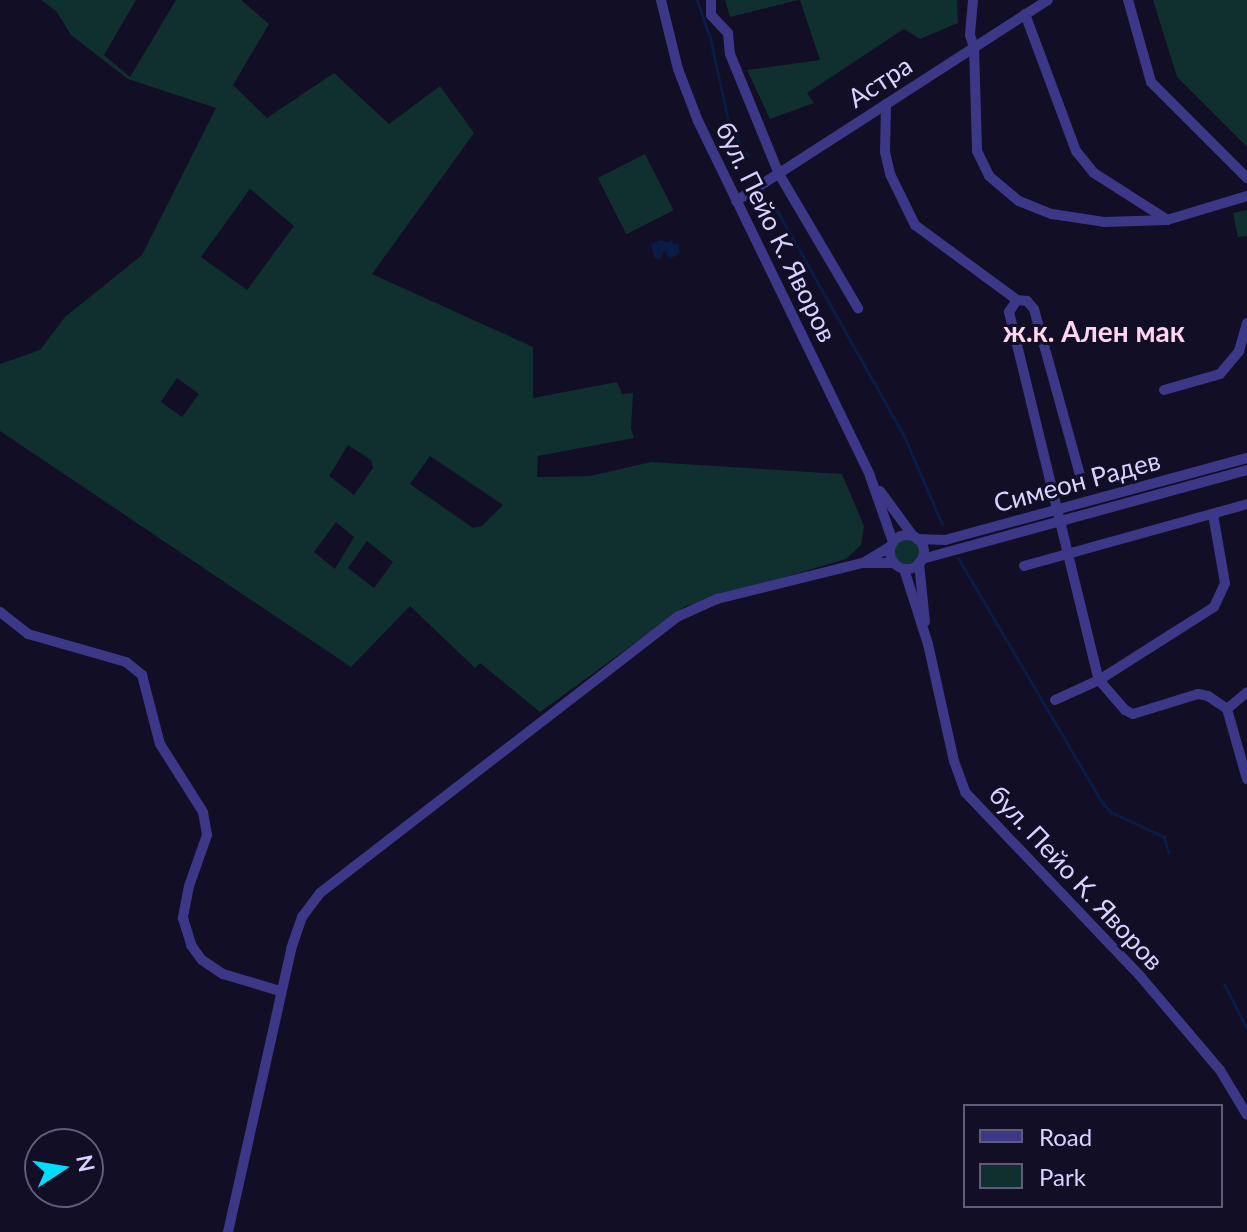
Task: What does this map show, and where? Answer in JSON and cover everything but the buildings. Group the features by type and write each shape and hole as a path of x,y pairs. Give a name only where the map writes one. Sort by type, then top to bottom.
{"street":[{"name":"бул. Пейо К. Яворов","path":"661,0 687,95 870,476 892,544"},
{"path":"711,0 711,15 728,33 730,54 779,174 858,308"},
{"path":"973,0 970,35 974,47 977,151 989,176 1004,191 1019,201 1052,214 1105,222 1167,220 1247,196"},
{"name":"Астра","path":"736,201 1048,0"},
{"path":"1128,0 1151,82 1247,178"},
{"path":"1025,14 1076,151 1094,173 1167,220"},
{"path":"886,104 885,152 890,174 915,225 1017,300 1027,301 1034,309 1080,475"},
{"path":"1017,300 1009,312 1099,680 1125,710 1133,714 1198,694 1208,696 1227,709 1247,779"},
{"path":"1164,390 1220,374 1239,351 1247,323"},
{"name":"Симеон Радев","path":"920,561 1247,458"},
{"name":"Симеон Радев","path":"915,537 945,540 1247,470"},
{"name":"бул. Пейо К. Яворов","path":"870,476 915,537"},
{"path":"1024,566 1247,504"},
{"path":"1055,700 1099,680 1214,607 1225,583 1213,514"},
{"path":"228,1232 280,991 302,917 320,893 679,616 717,599 863,563 899,566 920,561 923,548 915,537 903,535 863,563"},
{"path":"892,544 899,566"},
{"name":"бул. Пейо К. Яворов","path":"920,561 928,644 954,761 965,792 1111,944 1220,1070 1247,1115"},
{"name":"бул. Пейо К. Яворов","path":"899,566 928,644"},
{"path":"0,612 28,634 126,662 142,675 160,744 203,812 207,835 189,886 183,918 191,945 202,960 223,974 280,991"},
{"path":"1227,709 1247,692"}],"green space":[{"path":"41,0 136,0 104,55 130,77 176,0 241,0 269,24 233,85 267,118 334,73 389,124 440,86 474,133 372,274 533,347 533,398 617,382 622,394 633,393 631,429 634,438 538,456 537,477 590,476 651,462 842,474 864,526 861,545 846,559 686,606 540,712 480,663 475,668 410,606 351,667 0,431 0,364 40,350 65,317 142,255 216,108 128,79 71,35 56,11","holes":["250,189 294,226 247,290 201,257","177,378 199,394 182,417 161,402","348,445 371,460 373,468 354,495 329,476","430,456 503,505 482,526 473,528 410,484","336,522 354,537 335,569 314,552","367,541 393,562 374,588 348,568"]},
{"path":"725,0 798,0 730,17"},
{"path":"800,0 957,0 958,23 920,39 904,29 807,93 814,103 770,119 747,70 820,60"},
{"path":"1153,0 1247,0 1247,147 1177,77"},
{"path":"645,154 674,210 626,234 598,178"},
{"path":"1247,210 1247,236 1238,237 1233,213"},
{"path":"907,538 916,542 920,551 916,560 907,564 898,560 894,551 898,542"}],"water":[{"path":"672,239 673,245 678,243 680,253 670,259 664,251 660,259 654,258 651,244 661,240 667,243"}],"waterway":[{"path":"697,0 710,38 727,116 742,150 748,155"},
{"path":"771,200 903,434 942,524"},
{"path":"958,558 1101,801 1111,812 1164,837 1168,852"},
{"path":"1224,984 1247,1029"}],"district":[{"name":"ж.к. Ален мак","path":"1094,331"}]}
